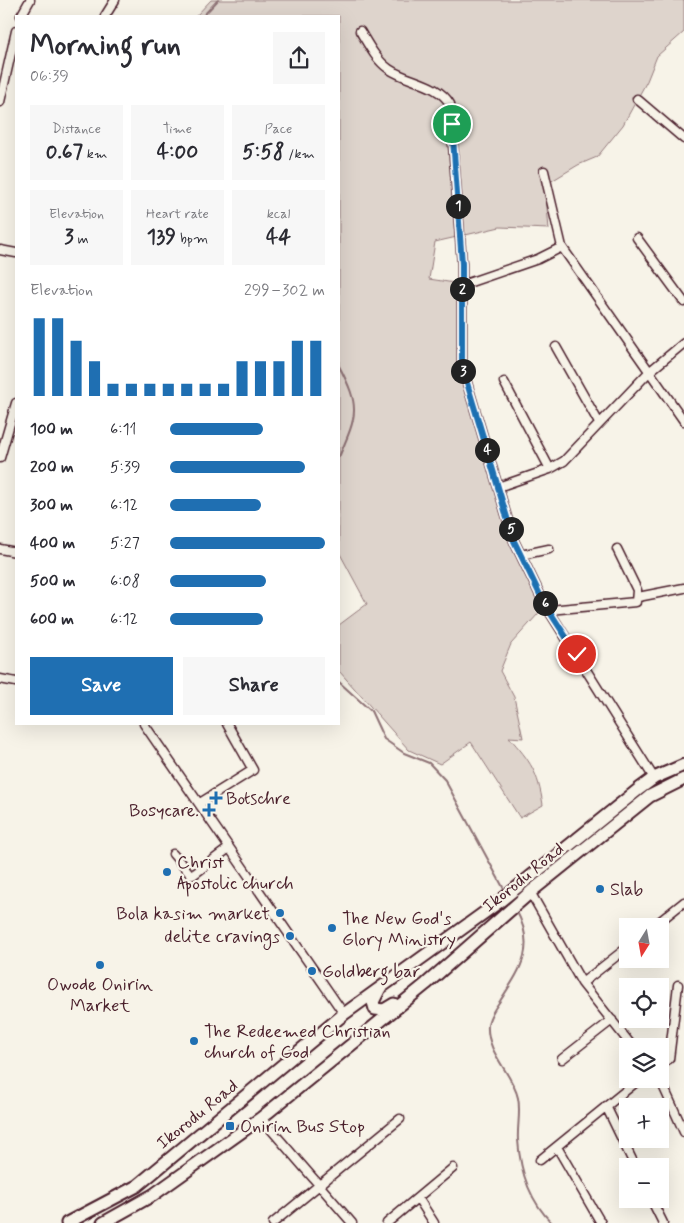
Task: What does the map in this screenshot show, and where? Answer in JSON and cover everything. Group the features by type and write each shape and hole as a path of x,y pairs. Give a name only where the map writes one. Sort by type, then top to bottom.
{"highway":[{"name":"Ikorodu Road","path":"67,1223 137,1186 344,1014 579,839 654,778 684,765"},
{"name":"Ikorodu Road","path":"103,1223 153,1195 261,1118 426,984 650,796 684,779"},
{"path":"380,988 373,1002 378,1010 393,1005 426,984"}],"street":[{"path":"22,15 30,0"},
{"path":"106,15 115,0"},
{"path":"360,31 388,68 404,77 441,92 450,104 462,284 462,366 498,487 521,556 550,610 654,778"},
{"path":"0,102 15,35"},
{"path":"637,99 684,139"},
{"path":"544,171 562,247 684,421"},
{"path":"637,238 684,302"},
{"path":"462,284 538,259 562,247"},
{"path":"0,250 15,253"},
{"path":"498,487 550,470 564,461 649,372 684,344"},
{"path":"556,347 599,423"},
{"path":"504,382 550,470"},
{"path":"0,458 15,406"},
{"path":"0,549 15,552"},
{"path":"521,556 549,549"},
{"path":"617,549 638,597"},
{"path":"638,597 684,588"},
{"path":"550,610 630,604 636,602 638,597"},
{"path":"0,679 15,682"},
{"path":"145,725 344,1014"},
{"path":"200,803 253,770 228,725"},
{"path":"173,854 190,874 194,875 229,848"},
{"path":"527,899 582,983 626,1038"},
{"path":"664,918 684,902"},
{"path":"582,983 619,954"},
{"path":"669,1059 678,985"},
{"path":"562,1059 612,1020"},
{"path":"540,1160 629,1088"},
{"path":"664,1088 684,1132"},
{"path":"606,1106 631,1158"},
{"path":"261,1118 352,1223"},
{"path":"273,1223 400,1119"},
{"path":"557,1147 601,1223"},
{"path":"387,1223 453,1168"},
{"path":"418,1198 434,1223"},
{"path":"656,1208 663,1223"}],"shaded area":[{"path":"211,0 684,0 684,32 657,56 647,81 623,125 597,157 578,165 545,185 549,229 500,227 435,242 429,279 461,284 466,365 518,550 547,604 511,644 500,671 514,697 523,738 509,737 528,761 536,776 543,805 520,818 471,742 440,764 409,750 340,672 340,624 367,604 340,554 340,15 197,15"}],"waterway":[{"path":"204,15 218,0"},
{"path":"340,368 351,392 354,412 350,431 340,455"},
{"path":"340,683 371,711 384,739 404,753 429,763 445,780 505,891"},
{"path":"516,910 525,936 523,958 514,979 491,1015 488,1025 489,1035 495,1054 511,1080 518,1098 519,1152 527,1184 537,1205 552,1223"}],"place":[{"name":"Botschre","path":"216,798"},
{"name":"Bosycare.","path":"209,810"},
{"name":"Christ Apostolic church","path":"167,872"},
{"name":"Slab","path":"600,889"},
{"name":"Bola kasim market","path":"280,913"},
{"name":"The New God's Glory Ministry","path":"332,928"},
{"name":"delite cravings","path":"290,936"},
{"name":"Owode Onirin Market","path":"100,965"},
{"name":"Goldberg bar","path":"312,971"},
{"name":"The Redeemed Christian church of God","path":"194,1041"},
{"name":"Onirin Bus Stop","path":"230,1126"}],"route":[{"path":"452,124 462,264 462,366 514,541 544,603 577,654"}]}
